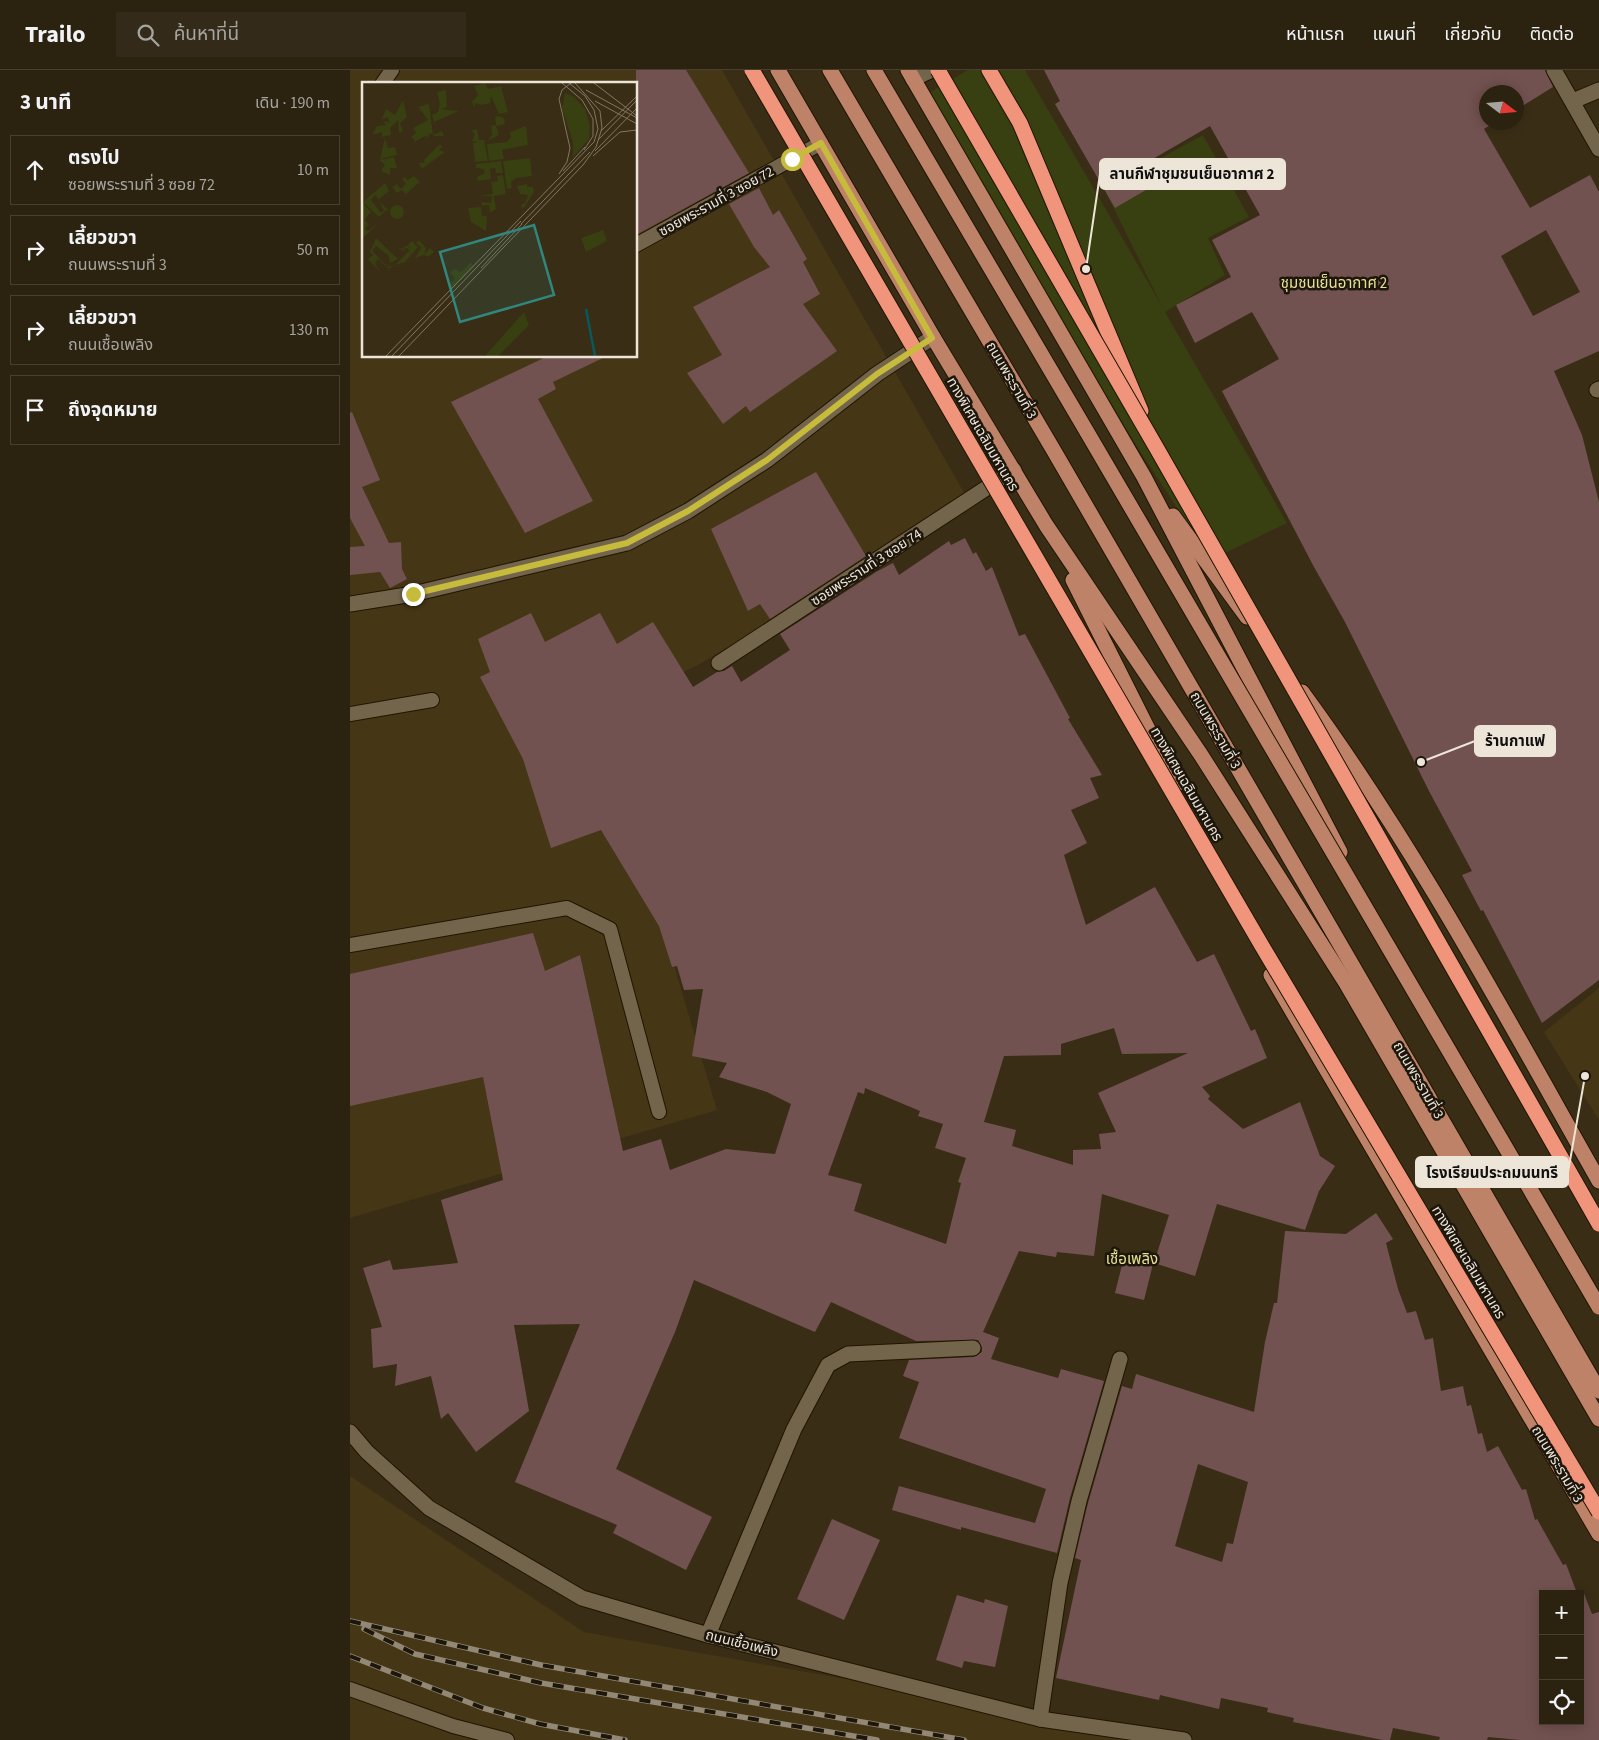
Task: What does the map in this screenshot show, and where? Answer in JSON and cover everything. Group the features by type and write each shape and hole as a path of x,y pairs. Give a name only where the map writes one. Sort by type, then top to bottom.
{"highway":[{"name":"ทางพิเศษเฉลิมมหานคร","path":"752,70 1262,946 1599,1512"},
{"path":"938,70 1156,447 1599,1224"},
{"path":"989,70 1020,124 1156,447"}],"main road":[{"name":"ถนนพระรามที่ 3","path":"778,70 932,338 1046,525 1270,973 1599,1534"},
{"name":"ถนนพระรามที่ 3","path":"830,70 1054,451 1599,1392"},
{"path":"874,70 1599,1307"},
{"path":"911,75 1144,477 1396,956 1599,1317"},
{"path":"1144,477 1374,794 1433,890 1599,1181"},
{"name":"ถนนพระรามที่ 3","path":"1046,525 1201,755 1302,911 1599,1419"}],"street":[{"path":"911,75 932,70"},
{"path":"1554,70 1599,148"},
{"path":"1573,101 1599,90"},
{"path":"350,604 422,592 627,543 688,511 767,460 877,374 932,338"},
{"name":"ซอยพระรามที่ 3 ซอย 74","path":"719,663 1014,470"},
{"path":"708,1635 794,1429 828,1365 848,1354 973,1348"},
{"path":"1040,1719 1060,1583 1079,1501 1120,1359"},
{"name":"ถนนเชื้อเพลิง","path":"350,1432 367,1452 429,1508 582,1598 708,1635 1040,1719 1184,1740"}],"lane":[{"path":"383,82 392,70"},
{"name":"ซอยพระรามที่ 3 ซอย 72","path":"638,243 821,143"},
{"path":"350,714 432,700"},
{"path":"350,945 567,908 582,913 610,929 659,1112"},
{"path":"350,1689 453,1726 508,1740"}],"shaded area":[{"path":"350,70 722,70 970,503 698,665 544,737 659,915 717,1110 350,1218"},
{"path":"1599,988 1599,1120 1544,1032"},
{"path":"350,1476 584,1632 1183,1740 350,1740"}],"green space":[{"path":"968,70 1025,70 1163,308 1104,189 1203,135 1249,217 1208,238 1225,275 1165,312 1287,523 1211,560 1136,445 927,94"}],"building":[{"path":"636,70 686,70 749,173 638,234 638,82 636,82"},
{"path":"1044,70 1545,70 1553,87 1524,105 1524,85 1479,85 1479,130 1485,130 1530,208 1590,175 1599,192 1599,351 1554,371 1582,435 1599,502 1599,980 1542,1023 1483,910 1481,911 1462,875 1472,871 1429,791 1345,622 1314,567 1222,391 1279,359 1252,312 1195,343 1176,305 1231,277 1212,240 1260,215 1210,126 1151,160 1163,180 1115,208 1055,104 1060,101","holes":["1546,230 1580,292 1533,316 1501,256"]},
{"path":"759,188 773,215 779,210 807,259 803,262 820,294 803,304 837,351 750,412 746,406 723,424 687,373 722,355 693,307 770,267 754,247 729,204"},
{"path":"544,358 603,358 553,382 556,389 538,399 593,501 525,533 451,402"},
{"path":"352,412 380,480 362,487 389,543 401,542 402,569 407,579 390,588 380,572 350,575 350,547 365,546 350,518 350,413"},
{"path":"816,472 866,556 770,619 760,604 748,611 711,529"},
{"path":"965,538 973,554 976,552 986,571 992,567 1019,636 1025,634 1070,718 1068,719 1102,775 1090,778 1099,798 1071,810 1087,843 1064,855 1086,925 1155,887 1197,962 1214,954 1251,1031 1255,1029 1267,1058 1202,1087 1210,1096 1208,1099 1243,1129 1300,1102 1320,1156 1335,1166 1319,1191 1305,1230 1217,1204 1195,1276 1154,1263 1169,1215 1102,1194 1094,1256 1057,1252 1056,1257 1019,1251 983,1332 999,1338 991,1359 1058,1378 1061,1369 1104,1381 1070,1498 1057,1553 961,1527 961,1530 892,1510 899,1486 1035,1523 1046,1489 899,1438 919,1382 903,1376 909,1360 974,1357 982,1352 982,1347 978,1340 916,1341 831,1302 815,1332 694,1280 675,1332 616,1469 712,1517 686,1570 613,1533 617,1525 515,1482 580,1324 514,1325 529,1411 476,1452 448,1413 441,1419 431,1376 395,1386 397,1364 373,1368 371,1329 382,1327 363,1268 390,1260 393,1270 458,1263 441,1200 503,1180 483,1077 350,1106 350,974 533,933 545,971 580,955 623,1151 661,1139 670,1170 726,1149 775,1154 791,1104 767,1092 719,1077 727,1063 692,1056 703,989 684,990 677,966 672,967 659,926 601,830 551,848 523,759 480,677 490,672 478,639 531,613 545,642 600,613 617,644 653,622 693,687 717,672 724,671 732,666 741,682 790,650 780,634 893,563 899,575 949,541 951,545","holes":["1114,1028 1122,1054 1188,1053 1098,1093 1116,1132 1099,1134 1101,1149 1073,1150 1073,1165 1012,1146 1016,1130 984,1122 1004,1056 1061,1055 1061,1044","865,1088 920,1111 918,1116 943,1124 935,1148 966,1158 958,1182 961,1183 946,1244 854,1211 862,1184 828,1175 858,1092 864,1094"]},
{"path":"1376,1213 1393,1239 1386,1243 1398,1289 1407,1313 1416,1311 1425,1340 1433,1338 1441,1391 1463,1386 1467,1406 1471,1405 1478,1434 1482,1433 1487,1452 1498,1446 1522,1490 1526,1489 1535,1520 1537,1519 1563,1565 1566,1564 1576,1590 1539,1590 1539,1725 1584,1725 1584,1594 1592,1614 1599,1612 1599,1740 1520,1740 1488,1737 1487,1740 1439,1740 1440,1737 1393,1728 1390,1740 1383,1740 1293,1722 1294,1718 1267,1712 1268,1708 1221,1698 1219,1709 1160,1695 1159,1700 1056,1678 1081,1560 1075,1558 1088,1503 1122,1386 1132,1389 1136,1374 1254,1412 1265,1342 1274,1303 1277,1303 1285,1231 1346,1234","holes":["1198,1464 1248,1482 1233,1544 1227,1543 1222,1562 1175,1546"]},
{"path":"1124,1257 1153,1264 1144,1300 1115,1293"},
{"path":"832,1519 880,1540 844,1620 797,1599"},
{"path":"957,1595 984,1603 985,1599 1008,1606 995,1667 964,1661 962,1668 936,1660"}],"railway":[{"path":"350,1621 541,1665 964,1740"},
{"path":"364,1629 415,1654 541,1683 877,1740"},
{"path":"350,1656 483,1708 540,1724 625,1740"}],"place":[{"name":"ลานกีฬาชุมชนเย็นอากาศ 2","path":"1086,269"},
{"name":"ร้านกาแฟ","path":"1421,762"},
{"name":"โรงเรียนประถมนนทรี","path":"1585,1076"}],"district":[{"name":"ชุมชนเย็นอากาศ 2","path":"1334,283"},
{"name":"เชื้อเพลิง","path":"1132,1259"}],"route":[{"path":"413,594 627,543 688,511 767,460 877,374 932,338 821,143 792,159"}]}
